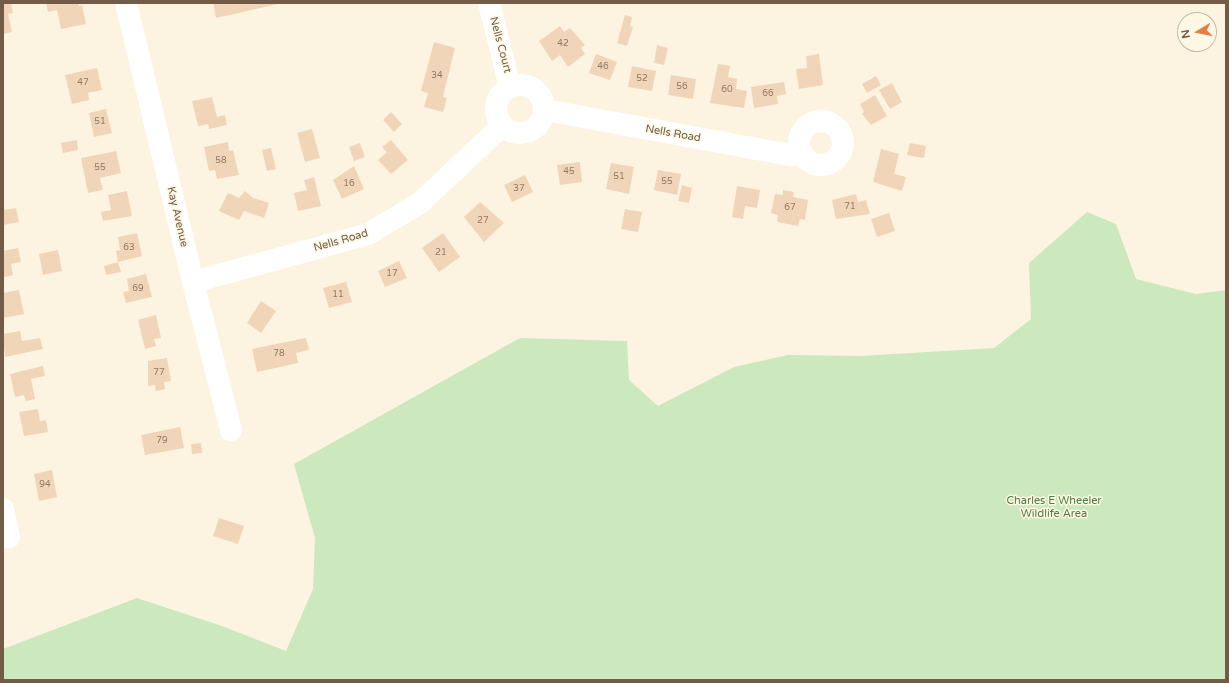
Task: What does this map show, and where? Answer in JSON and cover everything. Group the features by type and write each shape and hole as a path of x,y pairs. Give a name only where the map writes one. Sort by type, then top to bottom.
{"street":[{"name":"Kay Avenue","path":"126,3 193,282 231,430"},
{"name":"Nells Court","path":"489,3 510,87"},
{"path":"527,85 540,95 545,110 539,125 529,132 517,133 502,126 498,119 496,104 504,91 510,87 527,85"},
{"name":"Nells Road","path":"545,110 791,155 801,152"},
{"name":"Nells Road","path":"193,282 368,234 420,203 502,126"},
{"path":"3,509 10,537"}],"green space":[{"name":"Charles E Wheeler Wildlife Area","path":"1087,212 1116,224 1136,279 1196,294 1226,290 1226,680 3,680 3,649 137,598 219,625 286,651 313,589 315,538 294,464 520,338 627,341 629,380 658,406 734,367 788,355 860,356 994,348 1031,319 1029,263"}],"building":[{"path":"11,3 13,13 8,14 12,32 3,34 3,4"},
{"path":"46,3 78,3 79,6 82,5 86,24 61,29 57,10 48,12"},
{"path":"213,3 278,3 278,4 216,18"},
{"path":"625,15 632,17 630,26 633,27 627,46 617,43"},
{"path":"560,26 564,32 570,28 585,45 581,48 585,54 568,67 560,55 552,61 539,41"},
{"path":"434,42 455,48 443,97 447,98 443,112 424,107 428,93 421,91"},
{"path":"657,45 668,48 664,65 654,63"},
{"path":"596,54 617,62 610,80 589,73"},
{"path":"819,54 823,85 799,89 796,69 807,68 806,56"},
{"path":"718,64 730,66 728,77 737,79 736,89 747,91 744,108 710,103"},
{"path":"632,66 656,71 652,91 628,87"},
{"path":"97,68 102,90 88,93 89,100 72,104 65,75"},
{"path":"671,75 696,79 693,99 668,95"},
{"path":"876,76 881,85 867,93 862,84"},
{"path":"784,82 786,94 777,96 778,104 754,108 751,87"},
{"path":"892,83 902,102 890,109 879,90"},
{"path":"875,95 887,116 871,125 862,114 864,112 860,104"},
{"path":"212,97 217,117 225,115 227,125 209,129 208,124 198,126 192,101"},
{"path":"106,109 112,133 94,137 89,113"},
{"path":"391,112 402,124 394,132 383,120"},
{"path":"312,129 320,158 305,162 297,133"},
{"path":"77,140 78,150 63,153 61,143"},
{"path":"391,140 408,160 391,174 378,160 387,152 382,147"},
{"path":"228,142 229,151 233,150 239,175 217,179 215,170 209,171 204,147"},
{"path":"360,143 365,157 354,161 349,147"},
{"path":"910,143 926,146 924,158 907,155"},
{"path":"271,148 276,169 267,171 262,150"},
{"path":"881,149 899,154 894,174 906,177 902,191 873,182"},
{"path":"116,151 121,173 100,178 103,190 88,193 81,158"},
{"path":"580,162 582,182 560,185 557,165"},
{"path":"611,163 634,167 629,194 606,189"},
{"path":"354,166 364,189 342,199 333,180"},
{"path":"658,170 681,174 677,195 654,190"},
{"path":"525,175 533,192 512,202 504,185"},
{"path":"314,177 321,206 298,211 294,193 307,190 304,180"},
{"path":"682,185 692,188 689,203 678,201"},
{"path":"737,186 760,190 757,208 745,206 743,219 732,217"},
{"path":"783,190 794,192 793,197 808,200 805,220 800,219 798,226 777,222 778,215 771,213 775,194 783,195"},
{"path":"127,191 132,216 103,221 101,212 111,210 108,195"},
{"path":"245,191 253,198 269,203 264,218 244,211 239,220 219,211 228,193 239,198"},
{"path":"856,194 858,202 866,200 870,214 836,219 832,200"},
{"path":"480,202 504,223 484,242 464,217"},
{"path":"16,208 19,222 3,225 3,210"},
{"path":"625,209 642,212 638,232 621,229"},
{"path":"889,213 895,231 877,237 871,219"},
{"path":"137,233 142,256 118,262 116,251 120,250 118,237"},
{"path":"443,233 460,257 439,272 422,248"},
{"path":"18,248 21,262 11,264 13,275 3,278 3,251"},
{"path":"58,250 62,271 43,275 39,254"},
{"path":"399,261 407,278 385,287 378,271"},
{"path":"118,262 121,272 106,275 104,266"},
{"path":"146,274 152,297 126,303 123,292 129,291 127,279"},
{"path":"346,282 352,302 329,308 323,288"},
{"path":"19,290 24,314 3,318 3,293"},
{"path":"261,301 276,311 261,333 247,323"},
{"path":"156,315 161,338 154,339 156,346 145,349 138,320"},
{"path":"20,331 22,341 40,338 43,349 5,357 3,334"},
{"path":"306,338 309,350 296,353 298,363 257,372 252,349"},
{"path":"167,358 171,381 164,382 165,389 156,391 155,385 148,386 148,361"},
{"path":"43,366 45,376 31,379 35,399 26,401 24,395 15,397 10,374"},
{"path":"38,409 40,421 46,420 48,432 24,436 19,412"},
{"path":"180,427 184,448 145,455 141,435"},
{"path":"201,443 202,453 192,454 191,444"},
{"path":"52,470 57,497 39,501 34,474"},
{"path":"219,518 244,526 238,544 213,536"}]}
